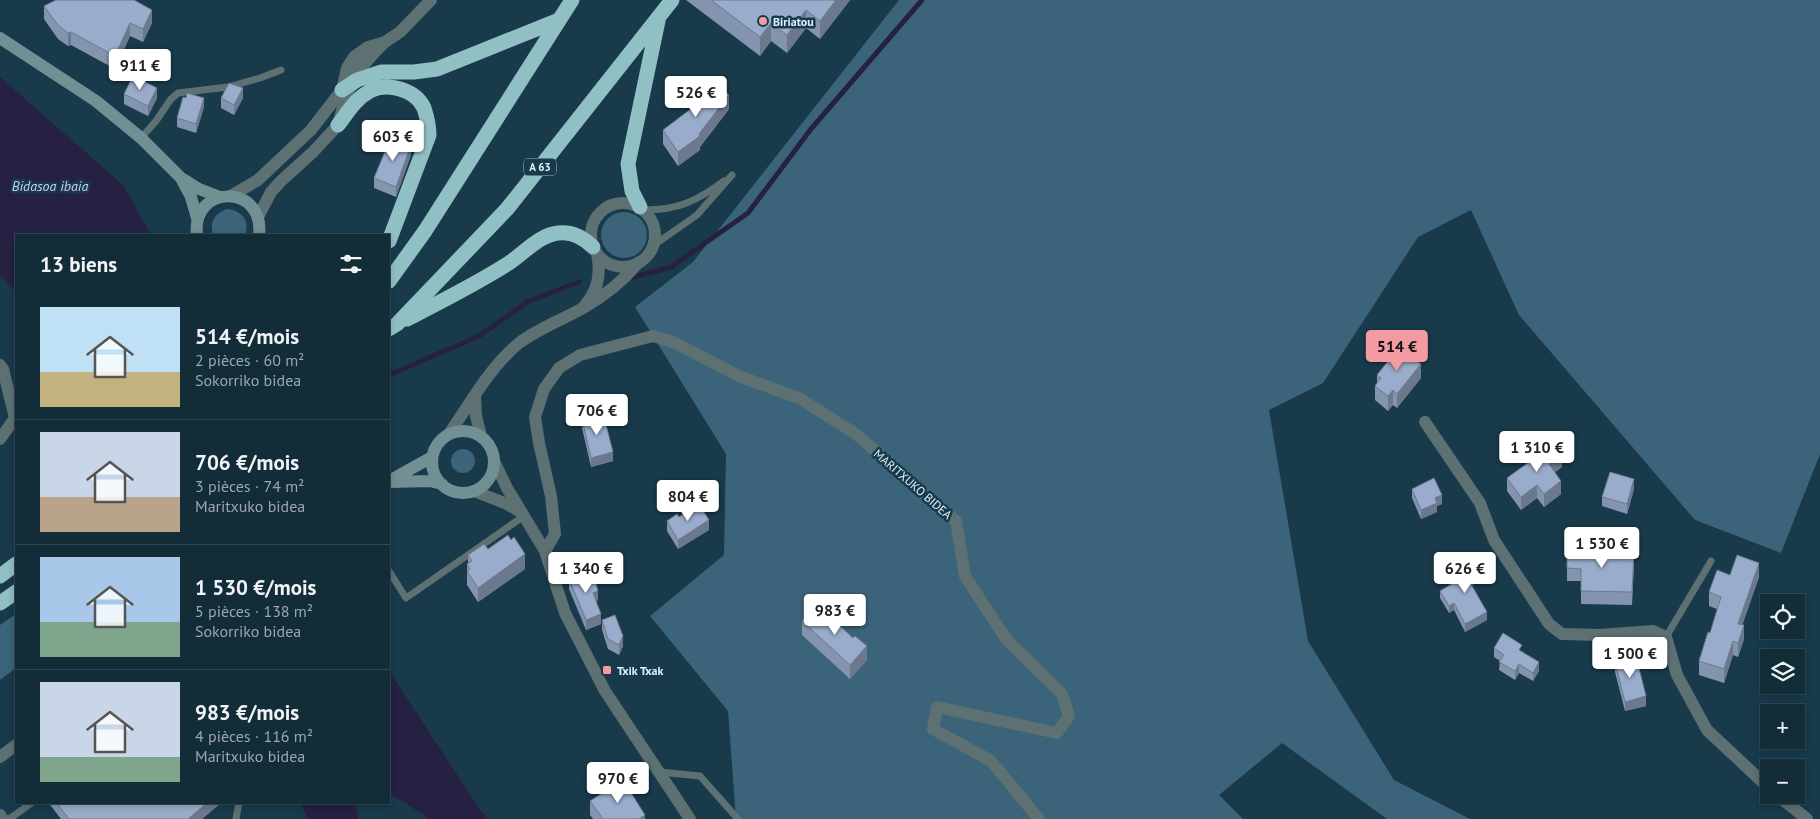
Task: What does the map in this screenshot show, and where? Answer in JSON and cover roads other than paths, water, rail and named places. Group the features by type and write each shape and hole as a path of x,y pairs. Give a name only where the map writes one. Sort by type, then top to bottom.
{"highway":[{"path":"390,280 425,231 572,0"},
{"name":"A 63","path":"393,326 507,210 672,0"},
{"path":"642,209 632,191 628,164 659,18"},
{"path":"348,86 381,72 414,72 437,69 559,20"},
{"path":"338,125 356,100 370,91 384,86 394,87 405,92 423,106 429,127 428,135 390,238"},
{"path":"393,326 460,292 550,235 569,233 586,240 595,250"},
{"path":"0,576 15,565"},
{"path":"0,603 15,593"}],"main road":[{"path":"0,38 96,101 141,138 181,178 199,189 248,202 258,217 259,234"},
{"path":"181,178 191,197 197,218 197,234"},
{"path":"197,218 206,205 225,196"},
{"path":"390,482 430,481 442,484 457,492 474,491 482,486 493,470 494,461 490,447 481,436 462,431 449,434 438,443 432,457 436,476 442,484"},
{"path":"390,481 432,457"}],"street":[{"path":"225,196 258,180 311,130 360,69 385,42 400,32 431,0"},
{"path":"258,217 271,192 338,125 348,86"},
{"path":"582,309 594,292 598,282 599,264 590,237 595,218 602,210 620,202 630,203 642,209 651,218 656,236 654,245 646,258 639,262 631,266 621,267 612,265 603,260 595,250"},
{"path":"449,434 496,366 521,342 550,324 582,309 613,289 639,262"},
{"name":"MARITXUKO BIDEA","path":"545,551 555,534 551,496 539,444 535,416 544,389 559,368 580,355 653,336 672,342 741,377 799,398 856,434 956,521 965,576 1006,639 1062,694 1069,716 1057,733 937,707 932,729 991,761 1039,819"},
{"path":"0,365 3,369 15,415"},
{"path":"475,394 476,416 481,436"},
{"path":"0,439 15,420"},
{"path":"1425,422 1480,503 1494,540 1549,624 1562,634 1600,635 1654,631 1666,637 1677,674 1707,730 1760,780"},
{"path":"494,461 522,514 545,551 565,614 605,691 690,819"},
{"path":"474,491 507,504 522,514"},
{"path":"1,756 15,745"},
{"path":"1788,804 1807,819"},
{"path":"0,815 3,819"}],"lane":[{"path":"141,138 156,121 171,99 178,94 228,87 281,70"},
{"path":"642,209 660,210 689,203 708,193 732,175 696,215 654,245"},
{"path":"390,573 406,598 522,514"},
{"path":"1666,637 1711,561"},
{"path":"658,772 700,776 738,819"},
{"path":"9,819 31,804"},
{"path":"236,819 239,804"}],"water":[{"name":"Bidasoa ibaia","path":"0,77 123,185 150,234 15,234 15,291 0,276"},
{"path":"390,673 488,819 427,819 424,815 390,794"},
{"path":"300,804 356,804 358,819 308,819"}],"waterway":[{"path":"634,277 671,267 748,213 811,129 922,0"},
{"path":"390,375 479,336 529,301 579,282"}],"place":[{"name":"Biriatou","path":"763,21"},
{"name":"Txik Txak","path":"607,670"}]}
